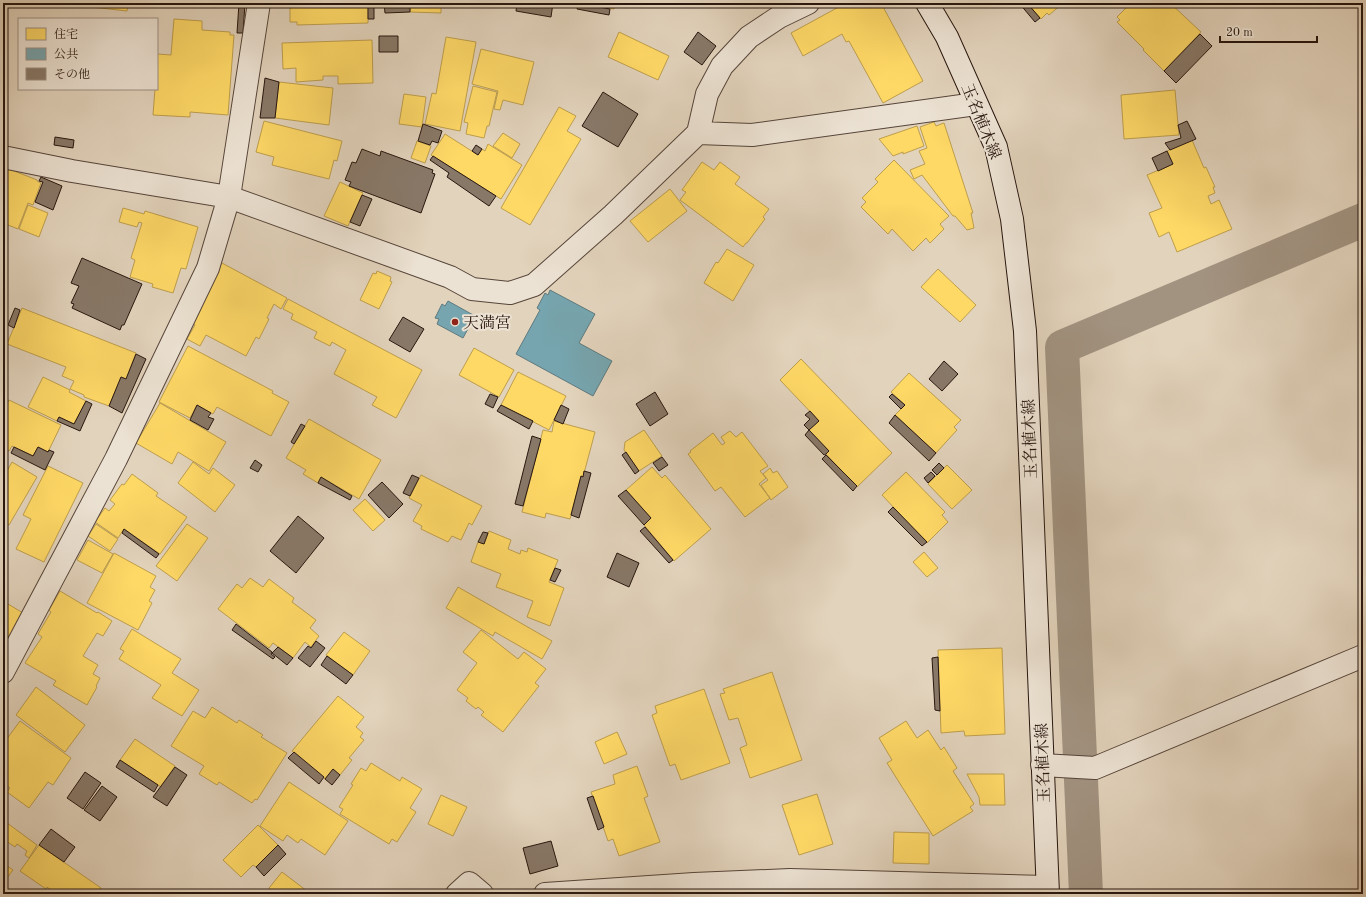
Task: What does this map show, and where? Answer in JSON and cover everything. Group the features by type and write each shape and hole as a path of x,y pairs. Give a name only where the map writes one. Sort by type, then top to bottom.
{"street":[{"path":"3,672 116,459 208,268 229,197 259,3"},
{"path":"3,158 229,197 450,277 472,289 510,293 534,285 613,215 698,133 707,94 722,66 749,37 779,17 808,3"},
{"name":"玉名植木線","path":"927,3 947,37 996,147 1012,219 1025,330 1047,890"},
{"path":"698,133 752,135 976,104"},
{"path":"1042,765 1095,768 1363,656"},
{"path":"545,894 694,884 790,880 1047,890"},
{"path":"457,894 469,883 482,894"}],"building: 住宅":[{"path":"74,3 128,3 127,11 74,5"},
{"path":"296,3 368,3 368,23 297,25 297,22 290,22 290,8 296,7"},
{"path":"410,3 441,3 441,13 410,12"},
{"path":"579,3 615,3 614,9"},
{"path":"846,3 881,3 923,81 883,103 849,41 846,42 842,34 803,56 791,33"},
{"path":"1027,3 1063,3 1049,15 1047,13 1041,19"},
{"path":"1131,3 1136,6 1138,3 1170,3 1201,32 1164,71 1117,22 1120,20 1117,17"},
{"path":"174,19 202,21 202,30 230,32 230,35 234,35 228,115 190,112 190,117 153,115 155,90 158,90 158,54 171,55"},
{"path":"619,32 669,56 658,80 608,57"},
{"path":"446,37 476,42 460,131 425,124 432,93 436,94"},
{"path":"372,40 373,83 338,84 338,76 323,76 323,80 296,82 296,68 283,69 282,43"},
{"path":"481,49 534,62 523,105 503,100 500,110 494,109 498,91 472,84"},
{"path":"279,82 333,88 329,125 275,118"},
{"path":"473,86 497,92 489,126 487,126 484,138 466,134 468,123 464,122"},
{"path":"1175,90 1179,135 1124,139 1121,95"},
{"path":"404,94 426,97 422,127 399,124"},
{"path":"559,107 576,116 567,131 581,139 530,225 501,208"},
{"path":"264,121 342,141 337,161 334,160 329,179 272,165 274,157 256,152"},
{"path":"934,122 936,126 944,123 973,213 971,213 974,228 967,230 955,216 953,216 922,175 914,179 910,170 925,164 919,151 927,148 920,127"},
{"path":"917,126 924,146 903,154 903,152 893,156 879,139"},
{"path":"503,133 520,144 512,158 493,146"},
{"path":"445,134 478,155 482,149 485,151 488,144 522,165 501,199 431,155"},
{"path":"1192,140 1204,168 1206,167 1215,187 1213,187 1215,193 1208,196 1211,204 1219,200 1232,229 1177,252 1169,232 1159,237 1149,213 1162,208 1147,175 1173,164 1167,151"},
{"path":"417,141 431,146 425,163 411,158"},
{"path":"894,160 949,216 940,224 944,229 930,243 926,238 913,251 892,229 888,234 861,207 866,202 862,198 878,182 875,179"},
{"path":"702,162 714,170 720,162 740,177 735,184 769,209 763,217 765,219 743,247 680,200 686,192 682,190"},
{"path":"4,167 41,183 33,205 28,203 18,229 3,223"},
{"path":"340,182 363,193 348,226 324,216"},
{"path":"670,189 687,211 648,242 630,221"},
{"path":"28,205 48,213 39,237 19,229"},
{"path":"123,208 144,214 145,211 198,227 186,269 181,268 173,293 152,287 153,284 130,277 135,260 131,258 142,223 139,222 137,227 119,222"},
{"path":"727,249 754,265 733,301 704,283 716,262 718,263"},
{"path":"222,263 287,298 281,309 274,304 267,318 269,319 259,339 256,337 246,356 206,335 200,346 187,339 195,325 190,322"},
{"path":"938,269 976,305 960,322 921,287"},
{"path":"377,271 391,277 390,281 392,282 379,309 360,300 373,273 376,274"},
{"path":"288,299 422,370 396,418 372,405 377,397 334,374 346,350 332,342 330,346 314,338 317,332 291,319 293,314 283,309"},
{"path":"22,308 136,353 126,379 121,377 109,406 84,397 84,395 70,389 74,381 62,376 66,367 7,344"},
{"path":"188,346 273,391 272,393 289,402 271,436 217,407 213,414 197,405 190,418 159,402"},
{"path":"474,348 514,370 499,397 459,375"},
{"path":"801,359 892,453 857,487 826,454 829,451 809,430 819,421 780,380"},
{"path":"518,372 566,396 549,430 501,405"},
{"path":"909,373 961,420 954,427 957,430 936,453 895,415 905,405 891,392"},
{"path":"43,377 70,390 69,392 86,401 74,424 59,417 57,421 28,407"},
{"path":"9,400 61,425 48,452 38,447 33,456 12,446 9,451 3,448 3,412"},
{"path":"160,403 226,442 209,471 178,452 172,464 136,443"},
{"path":"309,419 381,460 359,499 321,477 318,483 303,474 306,470 286,458"},
{"path":"554,421 595,432 583,477 581,476 570,519 546,513 545,518 522,512 543,430 552,432"},
{"path":"644,430 662,456 639,471 624,450 625,442"},
{"path":"730,431 736,437 742,432 768,466 760,471 766,478 759,484 770,498 745,517 721,487 715,491 688,454 713,433 722,445 725,443 721,437"},
{"path":"12,462 37,477 9,525 3,522 3,468 7,471"},
{"path":"193,462 209,474 213,468 235,485 215,512 178,483"},
{"path":"947,465 972,490 952,509 928,484"},
{"path":"48,466 83,483 44,562 16,549 31,519 23,515"},
{"path":"652,467 662,478 665,475 711,529 674,561 644,525 651,518 626,490"},
{"path":"770,468 773,473 777,471 788,487 771,500 761,485 768,480 763,474"},
{"path":"906,472 945,512 942,515 948,522 927,543 882,495"},
{"path":"132,474 158,493 156,496 187,517 160,554 124,529 118,538 95,522 105,508 109,511 115,504 110,500"},
{"path":"421,475 482,506 472,525 469,523 461,540 452,536 448,542 421,529 422,526 413,521 422,505 409,498"},
{"path":"365,499 385,520 373,531 353,510"},
{"path":"96,524 118,539 110,551 88,536"},
{"path":"187,524 208,538 177,581 156,566"},
{"path":"489,531 511,540 508,549 520,554 521,550 527,552 528,548 558,560 549,582 564,588 550,626 527,617 533,601 496,587 501,574 471,562 478,542 484,544"},
{"path":"88,540 113,554 102,573 77,560"},
{"path":"924,552 938,568 927,577 913,562"},
{"path":"114,553 156,576 150,587 155,590 149,601 152,603 138,630 87,603"},
{"path":"250,578 263,587 269,579 294,598 292,602 316,620 310,628 319,636 311,647 305,642 293,658 273,643 269,648 218,609 237,584 242,588"},
{"path":"458,587 552,641 542,659 495,632 493,636 446,608"},
{"path":"60,591 112,621 103,636 97,633 83,656 98,665 93,674 100,678 96,686 97,687 87,705 53,685 56,681 25,663 42,637 38,634 51,612 49,610"},
{"path":"3,601 23,613 3,647"},
{"path":"132,629 181,659 172,673 199,690 182,716 152,698 161,685 119,659 124,651 120,649"},
{"path":"481,630 518,659 524,652 546,669 535,683 539,686 503,732 481,715 484,712 478,707 476,709 466,701 468,698 457,690 477,663 463,652"},
{"path":"344,632 370,651 353,675 326,655"},
{"path":"1002,648 1005,734 965,736 964,731 941,733 938,650"},
{"path":"772,672 802,760 750,778 740,748 747,745 738,718 729,720 720,694 725,693 723,689"},
{"path":"36,687 85,725 65,752 16,715"},
{"path":"704,689 730,763 681,780 675,764 670,766 652,715 657,713 655,706"},
{"path":"338,696 364,717 356,727 363,733 360,737 364,740 349,758 352,760 340,775 333,769 325,779 292,751"},
{"path":"212,707 237,723 239,720 263,735 261,737 287,753 257,800 255,799 252,803 219,782 217,785 199,774 204,766 171,746 193,711 205,718"},
{"path":"20,721 71,758 53,785 48,782 29,808 7,792 10,788 3,783 3,744"},
{"path":"906,721 917,738 928,730 941,750 944,747 957,768 953,771 974,804 970,807 973,811 933,836 887,763 892,760 879,738"},
{"path":"617,732 627,754 604,764 595,742"},
{"path":"135,739 175,766 161,787 120,760"},
{"path":"371,763 400,781 402,777 422,789 410,808 416,812 397,842 392,839 389,844 340,814 343,809 339,807 353,785 351,784 361,768 366,771"},
{"path":"637,766 648,796 644,798 660,842 619,856 613,839 608,841 591,792 615,784 613,775"},
{"path":"967,774 1004,774 1005,805 980,805 979,797"},
{"path":"289,782 348,821 325,855 301,839 298,843 287,835 283,841 260,826"},
{"path":"817,794 833,844 799,855 782,805"},
{"path":"441,795 467,807 453,836 428,824"},
{"path":"3,820 37,845 29,858 25,855 27,851 17,844 15,847 3,839"},
{"path":"258,825 278,845 256,867 253,865 241,877 223,860"},
{"path":"894,832 929,833 929,864 893,863"},
{"path":"39,845 101,888 96,894 56,894 20,871"},
{"path":"3,863 13,870 3,883"},
{"path":"282,872 311,894 275,894 269,888"}],"building: 公共":[{"path":"550,290 595,314 579,343 612,361 593,396 516,354 540,310 537,308 545,293 548,295"},
{"name":"天満宮","path":"448,301 475,316 463,338 437,324 439,319 435,318 442,304 445,306"}],"building: その他":[{"path":"239,3 245,3 243,33 237,33"},
{"path":"368,3 374,3 374,19 368,19"},
{"path":"384,3 410,3 410,12 385,13"},
{"path":"517,3 553,3 551,17 516,11"},
{"path":"578,3 610,9 609,15 577,9"},
{"path":"1019,3 1027,3 1040,18 1035,22"},
{"path":"698,32 716,46 702,65 684,52"},
{"path":"1200,34 1212,46 1176,83 1164,71"},
{"path":"379,36 398,36 398,52 379,52"},
{"path":"265,78 279,82 275,118 260,118"},
{"path":"603,92 638,114 618,147 582,126"},
{"path":"1187,121 1196,139 1170,150 1165,143 1181,138 1178,125"},
{"path":"423,124 442,131 438,143 432,141 430,145 418,141"},
{"path":"55,137 74,140 73,148 54,145"},
{"path":"476,145 482,149 478,155 472,151"},
{"path":"362,149 380,156 381,151 433,170 432,173 435,174 421,213 349,186 351,182 345,180 352,162 356,163"},
{"path":"1167,151 1173,164 1158,171 1152,158"},
{"path":"433,156 496,196 489,206 447,177 449,173 430,160"},
{"path":"41,177 62,186 53,210 35,202 43,182 39,181"},
{"path":"362,195 372,199 360,226 350,222"},
{"path":"82,258 142,284 124,325 122,325 120,330 72,308 74,304 71,303 79,286 71,283"},
{"path":"15,308 20,310 14,328 8,325"},
{"path":"403,317 424,329 410,352 389,340"},
{"path":"136,354 146,359 122,413 109,406 121,377 126,379"},
{"path":"944,361 958,374 942,391 929,379"},
{"path":"655,392 668,414 650,426 636,404"},
{"path":"490,394 498,397 493,408 485,404"},
{"path":"892,394 905,405 901,409 889,397"},
{"path":"86,401 92,404 80,431 57,421 59,417 74,424"},
{"path":"197,405 211,413 208,417 214,419 208,430 190,420"},
{"path":"501,405 533,421 529,429 497,411"},
{"path":"561,405 569,409 563,424 554,420"},
{"path":"810,411 819,421 809,430 804,425 810,419 805,415"},
{"path":"895,415 936,453 929,461 889,423"},
{"path":"301,424 305,426 294,444 291,442"},
{"path":"809,430 829,451 826,454 824,455 805,435"},
{"path":"532,436 541,439 523,506 515,504"},
{"path":"14,447 33,456 38,447 48,452 49,450 54,452 45,470 11,453"},
{"path":"626,452 639,471 635,474 622,455"},
{"path":"826,455 857,486 853,491 822,459"},
{"path":"662,457 668,465 659,471 653,463"},
{"path":"255,460 262,465 258,472 250,468"},
{"path":"939,463 944,468 937,475 932,470"},
{"path":"584,471 591,473 579,518 571,515 581,476 583,477"},
{"path":"931,472 935,476 928,483 924,478"},
{"path":"412,475 419,478 410,496 403,493"},
{"path":"321,477 352,496 350,500 318,483"},
{"path":"382,482 403,504 389,518 368,495"},
{"path":"626,490 651,518 644,525 618,496"},
{"path":"893,507 927,542 922,546 888,512"},
{"path":"298,516 324,538 296,573 270,551"},
{"path":"645,527 673,560 669,563 640,531"},
{"path":"124,529 159,554 156,558 122,533"},
{"path":"483,532 488,533 484,544 478,542"},
{"path":"617,553 639,563 629,587 607,577"},
{"path":"555,568 561,570 555,582 550,580"},
{"path":"236,624 272,652 271,654 275,657 273,659 232,630"},
{"path":"316,641 325,648 310,667 298,658 308,646 311,648"},
{"path":"278,647 293,658 287,665 272,653"},
{"path":"327,656 353,675 346,684 321,665"},
{"path":"938,657 940,711 935,710 932,658"},
{"path":"294,752 324,777 319,784 288,758"},
{"path":"120,760 158,785 154,792 116,767"},
{"path":"175,767 187,775 167,806 153,797"},
{"path":"333,769 340,775 332,785 325,779"},
{"path":"85,772 101,783 83,809 67,798"},
{"path":"102,786 117,797 100,821 84,810"},
{"path":"593,796 604,827 598,830 587,798"},
{"path":"51,829 75,847 64,862 39,845"},
{"path":"551,841 558,866 530,874 523,848"},
{"path":"278,845 286,854 264,876 256,867"}],"waterway":[{"path":"1086,894 1062,347 1363,220"}],"place":[{"name":"天満宮","path":"455,322"}]}
